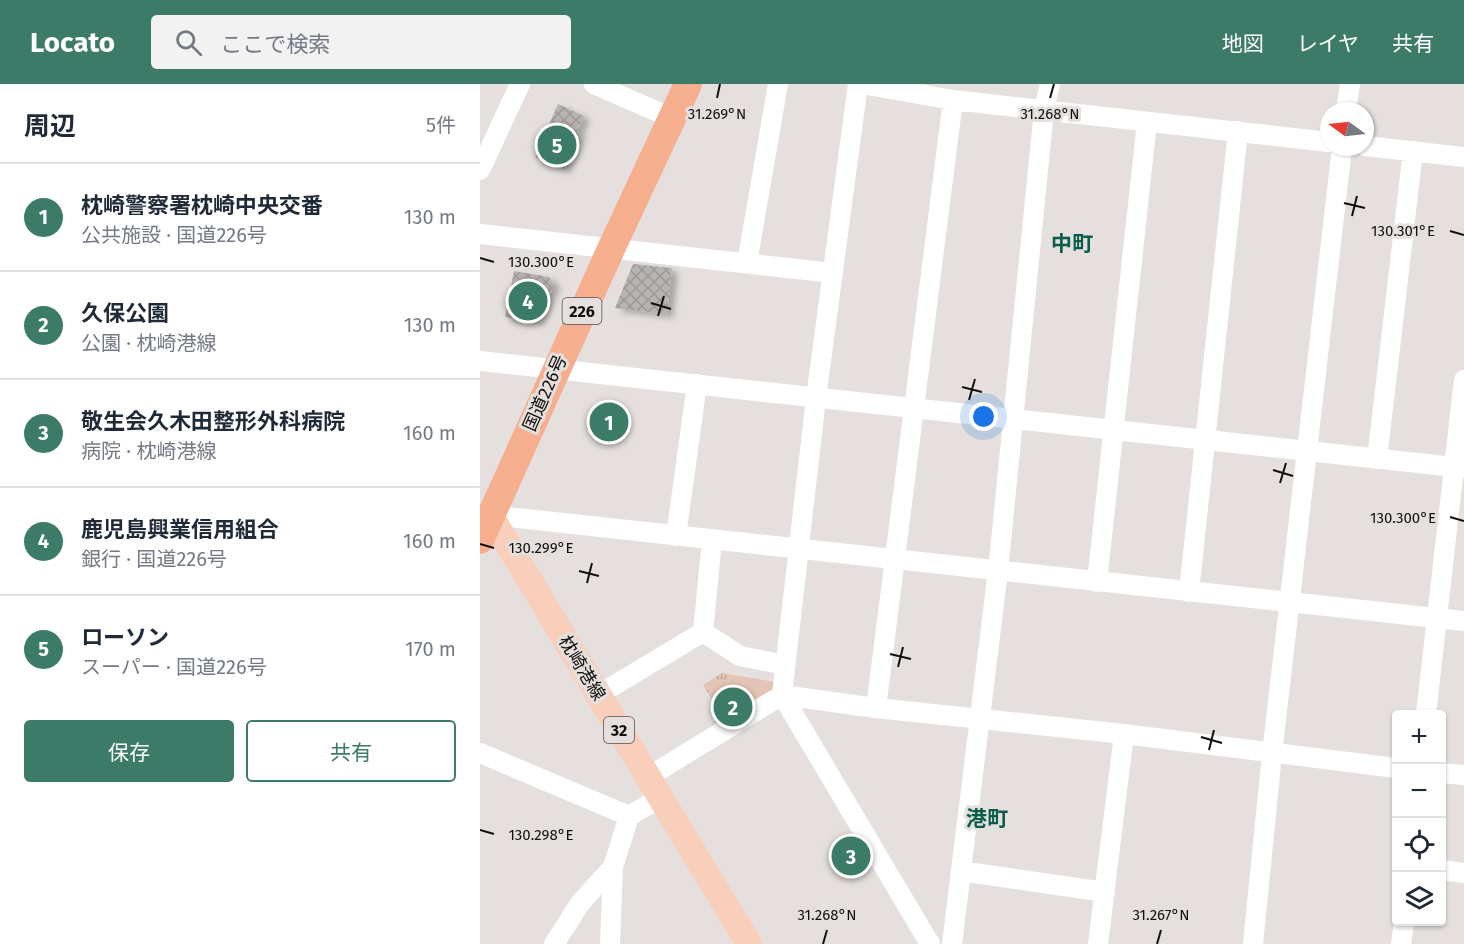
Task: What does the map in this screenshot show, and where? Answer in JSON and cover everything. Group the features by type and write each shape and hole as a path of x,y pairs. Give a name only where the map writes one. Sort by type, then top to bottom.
{"highway":[{"name":"国道226号","path":"483,523 688,84"}],"main road":[{"name":"枕崎港線","path":"483,523 598,695 748,944"}],"street":[{"path":"480,170 520,84"},
{"path":"594,84 672,118"},
{"path":"747,264 778,84"},
{"path":"926,942 782,695 816,398 860,84 953,100 1320,141"},
{"path":"952,944 998,571 1044,110 1050,84"},
{"path":"1347,102 1350,84"},
{"path":"876,708 953,100"},
{"path":"1096,582 1147,122"},
{"path":"1189,592 1239,131"},
{"path":"1374,147 1464,157"},
{"path":"1377,459 1413,151"},
{"path":"1253,944 1272,754 1341,156"},
{"path":"480,234 833,273"},
{"path":"480,361 1459,468"},
{"path":"1426,710 1437,619 1456,530 1464,380"},
{"path":"676,536 697,384"},
{"path":"483,523 546,520 1464,621"},
{"path":"703,632 712,540"},
{"path":"703,632 740,656 785,665"},
{"path":"598,695 703,632"},
{"path":"610,944 613,867 629,816 654,787 782,695 876,708 1124,734 1392,768"},
{"path":"1098,944 1124,734"},
{"path":"480,753 629,816"},
{"path":"1446,773 1464,775"},
{"path":"554,944 581,902 613,867"},
{"path":"961,871 1105,892"},
{"path":"1446,871 1464,873"},
{"path":"1401,944 1403,926"}],"green space":[{"path":"722,673 775,682 774,692 726,722 703,685"}],"building":[{"path":"558,104 584,116 577,132 580,133 564,170 535,157"},
{"path":"633,264 672,268 667,314 615,308"},
{"path":"514,271 549,277 554,285 537,322 505,317"}],"place":[{"name":"ローソン","path":"557,145"},
{"name":"鹿児島興業信用組合","path":"528,301"},
{"name":"枕崎警察署枕崎中央交番","path":"609,422"},
{"name":"久保公園","path":"733,707"},
{"name":"敬生会久木田整形外科病院","path":"851,856"}],"district":[{"name":"中町","path":"1072,244"},
{"name":"港町","path":"987,819"}]}
